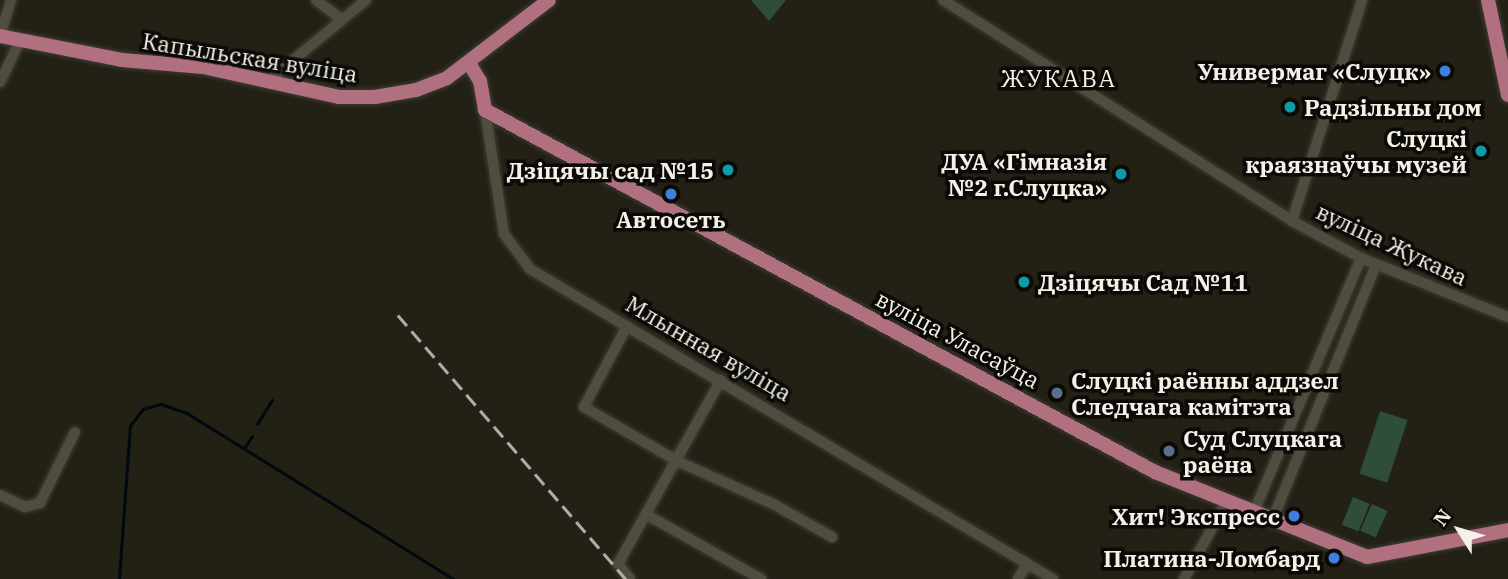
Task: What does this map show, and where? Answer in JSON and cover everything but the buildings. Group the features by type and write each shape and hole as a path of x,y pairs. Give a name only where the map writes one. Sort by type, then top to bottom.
{"main road":[{"name":"Капыльская вуліца","path":"0,36 269,80 338,97 385,96 416,90 469,63 549,0"},
{"path":"1488,0 1508,95"},
{"name":"Млынная вуліца","path":"469,63 480,81 485,110"},
{"name":"вуліца Уласаўца","path":"485,110 1155,472 1226,503 1367,558 1508,530"}],"street":[{"path":"0,36 11,0"},
{"path":"316,0 341,19"},
{"path":"269,80 366,0"},
{"name":"вуліца Жукава","path":"943,0 1292,221 1376,265 1508,317"},
{"path":"1292,221 1362,0"},
{"path":"0,82 20,41"},
{"name":"Млынная вуліца","path":"485,110 499,212 515,253 545,279 721,380 1053,579"},
{"path":"1254,514 1361,258"},
{"path":"1272,521 1376,265"},
{"path":"627,326 584,407 677,461 774,504 832,537"},
{"path":"630,579 618,564 721,380"},
{"path":"0,495 24,507 40,503 75,432"},
{"path":"1184,579 1226,503"},
{"path":"647,514 761,579"},
{"path":"1018,579 1027,564"}],"green space":[{"path":"751,0 786,0 769,21"},
{"path":"1380,411 1408,420 1387,483 1360,474"},
{"path":"1353,497 1370,504 1358,532 1342,525"},
{"path":"1372,504 1388,511 1376,537 1360,530"}],"waterway":[{"path":"257,424 272,400"},
{"path":"119,579 130,426 143,409 161,404 187,413 454,579"},
{"path":"244,448 252,436"}],"railway":[{"path":"398,315 626,579"}],"place":[{"name":"Универмаг «Слуцк»","path":"1445,71"},
{"name":"Радзільны дом","path":"1290,107"},
{"name":"Слуцкі краязнаўчы музей","path":"1481,151"},
{"name":"Дзіцячы сад №15","path":"728,170"},
{"name":"ДУА «Гімназія №2 г.Слуцка»","path":"1121,174"},
{"name":"Автосеть","path":"671,194"},
{"name":"Дзіцячы Сад №11","path":"1024,282"},
{"name":"Слуцкі раённы аддзел Следчага камітэта","path":"1057,393"},
{"name":"Суд Слуцкага раёна","path":"1169,451"},
{"name":"Хит! Экспресс","path":"1294,516"},
{"name":"Платина-Ломбард","path":"1334,558"}],"district":[{"name":"ЖУКАВА","path":"1059,79"}]}
